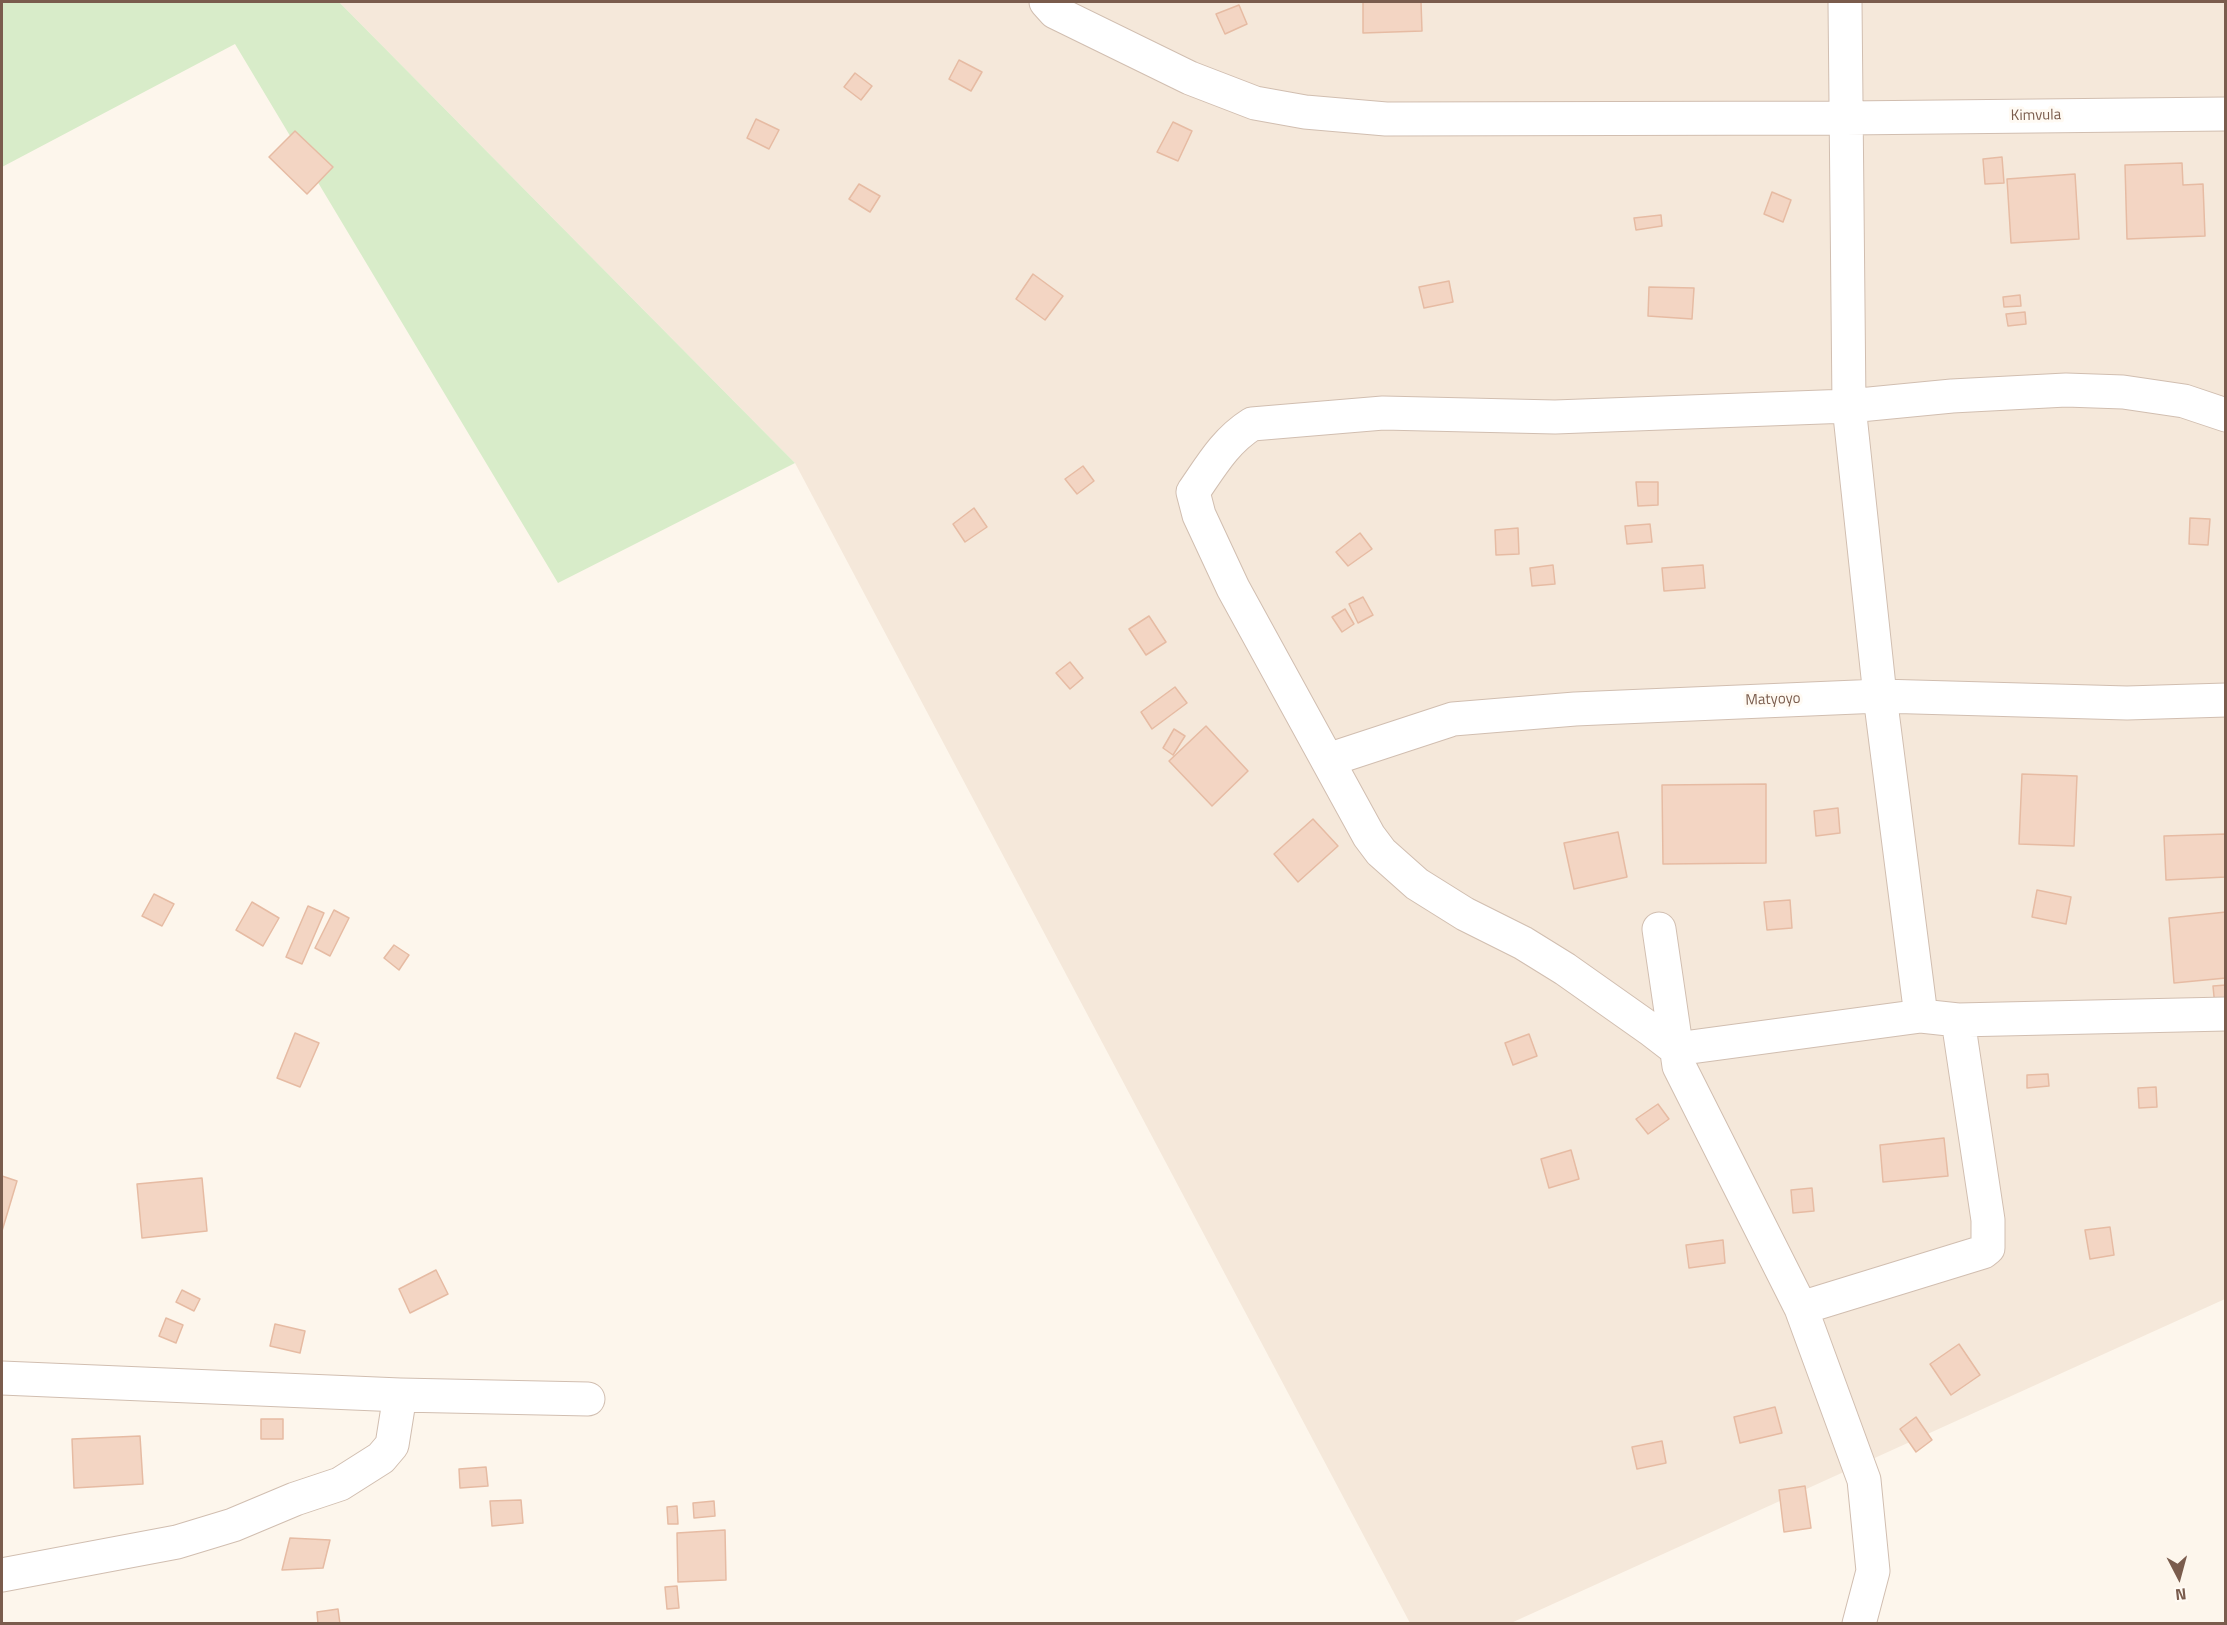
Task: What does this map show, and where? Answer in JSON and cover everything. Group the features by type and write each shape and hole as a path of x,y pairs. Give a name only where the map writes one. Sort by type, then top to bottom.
{"street":[{"name":"Kimvula","path":"1046,2 1055,12 1191,78 1255,103 1305,112 1386,119 2226,114"},
{"path":"1845,2 1849,406 1880,696 1921,1016"},
{"path":"2226,415 2184,401 2123,392 2066,390 1952,396 1849,406 1555,417 1383,412 1252,424 1241,431 1212,462 1193,492 1195,504 1233,588 1369,836 1381,852 1417,884 1465,914 1522,943 1565,969 1676,1049 1921,1016 1958,1020 2226,1014"},
{"name":"Matyoyo","path":"1329,760 1453,719 1575,709 1880,696 2127,703 2226,700"},
{"path":"1659,929 1679,1066 1801,1308 1864,1480 1873,1571 1859,1623"},
{"path":"1801,1308 1983,1252 1988,1248 1988,1220 1958,1020"},
{"path":"2,1378 400,1395 588,1399"},
{"path":"2,1575 177,1542 233,1526 295,1499 340,1484 381,1458 392,1445 400,1395"}],"shaded area":[{"path":"339,2 2225,2 2225,1299 1511,1623 1410,1623 795,463"}],"green space":[{"path":"2,2 339,2 795,463 558,583 235,44 2,167"}],"building":[{"path":"1363,2 1421,2 1422,31 1363,33"},
{"path":"1239,5 1247,24 1225,34 1216,14"},
{"path":"959,60 982,72 971,91 949,79"},
{"path":"855,73 872,86 861,100 844,87"},
{"path":"756,119 779,130 769,149 747,138"},
{"path":"1173,122 1192,131 1178,161 1157,152"},
{"path":"295,131 333,167 307,194 269,157"},
{"path":"2002,157 2004,183 1985,184 1983,159"},
{"path":"2182,163 2183,185 2203,184 2205,236 2127,239 2125,165"},
{"path":"2075,174 2079,239 2011,243 2007,179"},
{"path":"859,184 880,196 870,212 849,199"},
{"path":"1772,192 1791,200 1783,222 1764,214"},
{"path":"1661,215 1662,226 1636,230 1634,218"},
{"path":"1033,274 1063,296 1045,320 1016,299"},
{"path":"1449,281 1453,302 1424,308 1419,287"},
{"path":"1649,287 1694,288 1692,319 1648,316"},
{"path":"2020,295 2021,306 2004,307 2003,297"},
{"path":"2025,312 2026,324 2008,326 2006,314"},
{"path":"1083,466 1094,481 1077,494 1065,479"},
{"path":"1636,482 1658,482 1658,505 1638,506"},
{"path":"974,508 987,527 965,542 953,524"},
{"path":"2190,518 2210,519 2208,545 2189,544"},
{"path":"1650,524 1652,542 1627,544 1625,526"},
{"path":"1518,528 1519,554 1496,555 1495,530"},
{"path":"1360,533 1372,549 1348,566 1336,552"},
{"path":"1553,565 1555,584 1532,586 1530,568"},
{"path":"1703,565 1705,588 1664,591 1662,568"},
{"path":"1363,597 1373,615 1358,623 1349,604"},
{"path":"1345,609 1354,624 1342,632 1332,617"},
{"path":"1149,616 1166,642 1146,655 1129,629"},
{"path":"1070,662 1083,678 1070,689 1056,673"},
{"path":"1175,687 1187,703 1152,729 1141,712"},
{"path":"1206,726 1248,771 1212,806 1169,761"},
{"path":"1174,729 1185,736 1173,755 1163,748"},
{"path":"2022,774 2077,776 2074,846 2019,844"},
{"path":"1766,784 1766,863 1663,864 1662,785"},
{"path":"1838,808 1840,833 1816,836 1814,811"},
{"path":"1313,819 1338,846 1298,882 1274,854"},
{"path":"1618,832 1627,877 1574,889 1564,843"},
{"path":"2226,834 2226,877 2166,880 2164,836"},
{"path":"2037,890 2071,897 2066,924 2032,917"},
{"path":"154,894 174,904 162,926 142,916"},
{"path":"1790,900 1792,928 1767,930 1764,902"},
{"path":"252,902 279,918 263,946 236,930"},
{"path":"308,906 324,913 302,964 286,957"},
{"path":"334,910 349,918 330,956 315,948"},
{"path":"2226,912 2226,978 2174,983 2169,918"},
{"path":"394,945 409,955 399,970 384,958"},
{"path":"2226,985 2226,1005 2215,1007 2213,986"},
{"path":"295,1033 319,1043 300,1087 277,1078"},
{"path":"1529,1034 1537,1056 1513,1065 1505,1043"},
{"path":"2048,1074 2049,1086 2027,1088 2027,1075"},
{"path":"2156,1087 2157,1107 2139,1108 2138,1088"},
{"path":"1658,1104 1669,1119 1648,1134 1636,1119"},
{"path":"1944,1138 1948,1176 1883,1182 1880,1145"},
{"path":"1571,1150 1579,1179 1549,1188 1541,1159"},
{"path":"2,1176 17,1181 2,1231"},
{"path":"202,1178 207,1231 142,1238 137,1184"},
{"path":"1812,1188 1814,1211 1793,1213 1791,1190"},
{"path":"2110,1227 2114,1255 2090,1259 2085,1230"},
{"path":"1723,1240 1725,1263 1689,1268 1686,1245"},
{"path":"436,1270 448,1294 410,1313 399,1289"},
{"path":"182,1290 200,1299 194,1311 176,1302"},
{"path":"166,1318 183,1325 176,1343 159,1336"},
{"path":"275,1324 305,1331 300,1353 270,1346"},
{"path":"1959,1344 1980,1375 1951,1395 1930,1364"},
{"path":"1775,1407 1782,1433 1740,1443 1734,1417"},
{"path":"1916,1417 1932,1440 1916,1452 1900,1429"},
{"path":"261,1419 283,1419 283,1439 261,1439"},
{"path":"140,1436 143,1484 74,1488 72,1439"},
{"path":"1662,1441 1666,1463 1637,1469 1632,1447"},
{"path":"486,1467 488,1486 460,1488 459,1469"},
{"path":"1805,1486 1811,1528 1784,1532 1779,1490"},
{"path":"521,1500 523,1523 492,1526 490,1501"},
{"path":"714,1501 715,1516 694,1518 693,1503"},
{"path":"677,1506 678,1524 668,1524 667,1507"},
{"path":"725,1530 726,1580 678,1582 677,1533"},
{"path":"290,1538 330,1540 323,1568 282,1570"},
{"path":"677,1586 679,1608 667,1609 665,1587"},
{"path":"338,1609 340,1624 318,1624 317,1612"}]}
